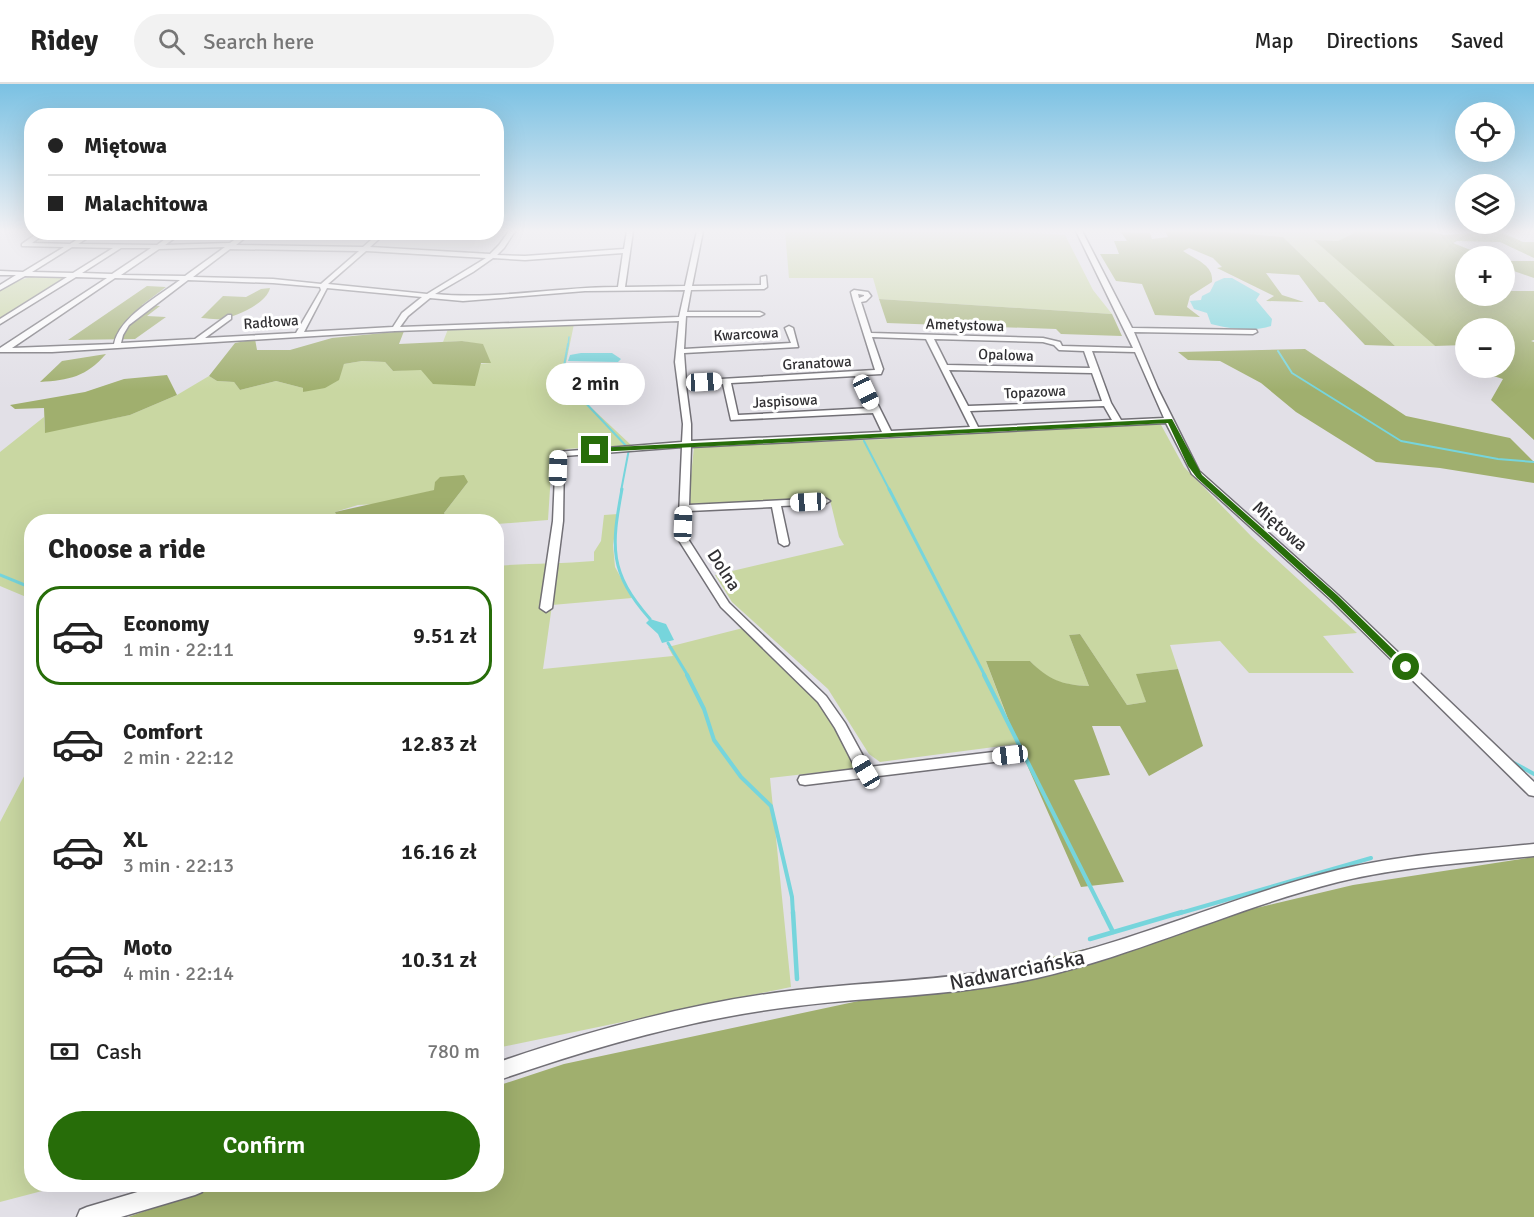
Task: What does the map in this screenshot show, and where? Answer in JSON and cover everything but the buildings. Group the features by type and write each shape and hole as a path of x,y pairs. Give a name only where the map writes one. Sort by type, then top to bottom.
{"street":[{"path":"0,322 60,284"},
{"path":"1,351 103,284"},
{"path":"117,346 122,328 180,284"},
{"path":"304,284 483,299 579,289 764,287 764,284"},
{"path":"395,329 412,309 448,284"},
{"path":"621,288 622,284"},
{"name":"Dolna","path":"689,284 680,351 687,444 683,539 725,605 822,699 866,772"},
{"name":"Miętowa","path":"1106,284 1199,477 1334,597 1534,791"},
{"path":"299,334 324,290 323,285"},
{"name":"Granatowa","path":"682,384 873,373 879,369 856,300"},
{"name":"Radłowa","path":"1,351 395,329 760,314"},
{"path":"197,341 228,317"},
{"name":"Kwarcowa","path":"680,351 795,345 789,328"},
{"path":"1129,330 1253,332"},
{"name":"Ametystowa","path":"868,335 1043,340 1054,343 1063,359"},
{"path":"929,337 976,431"},
{"path":"1087,349 1107,403 1119,423"},
{"path":"1063,359 1087,349 1139,350"},
{"path":"1063,359 1096,371"},
{"name":"Opalowa","path":"944,367 1063,359"},
{"path":"858,374 888,434"},
{"name":"Jaspisowa","path":"726,381 734,418 875,410"},
{"name":"Topazowa","path":"964,409 1107,403"},
{"path":"546,608 558,521 559,454 687,444 1170,420"},
{"path":"684,508 825,501"},
{"path":"776,504 784,543"},
{"path":"805,780 1010,755"},
{"name":"Nadwarciańska","path":"504,1069 612,1034 686,1018 796,998 907,990 1035,971 1084,958 1336,877 1389,864 1534,850"},
{"path":"87,1217 171,1192"}],"green space":[{"path":"12,284 59,284 0,321 0,291"},
{"path":"875,284 1090,284 1112,314 879,299"},
{"path":"1142,284 1209,284 1190,296 1187,307 1200,317 1155,315"},
{"path":"1249,284 1274,284 1282,295 1304,302 1266,301 1274,296"},
{"path":"1306,284 1331,284 1395,346 1365,345 1324,302 1319,302"},
{"path":"1331,284 1365,284 1435,346 1395,346"},
{"path":"1364,284 1455,284 1455,306 1515,306 1515,291 1534,291 1534,340 1531,341 1534,342 1534,440 1491,400 1503,379 1500,378 1515,378 1515,318 1455,318 1455,345 1435,346"},
{"path":"147,286 166,287 142,305 160,306 147,316 166,317 135,339 68,340"},
{"path":"270,288 263,299 242,312 221,319 201,318 223,296 246,297 261,289"},
{"path":"879,299 1112,314 1122,336 1061,334 1056,329 887,323"},
{"path":"574,324 566,363 580,397 631,445 566,449 552,458 548,520 504,523 504,514 445,514 468,482 378,504 358,505 335,512 336,514 24,514 24,596 0,586 0,452 44,417 45,432 130,415 177,395 209,376 217,381 234,382 240,390 276,381 303,388 303,392 339,376 344,364 362,361 385,362 393,371 490,363 483,345 462,341 443,342 448,329"},
{"path":"404,331 399,344 462,341 483,344 491,363 481,363 475,386 433,384 421,370 393,371 385,362 362,361 344,364 339,380 325,388 303,392 303,388 276,381 240,390 234,382 217,381 209,376 235,343 255,339 257,350 290,350 332,338"},
{"path":"1305,349 1406,416 1510,438 1534,462 1534,483 1440,468 1376,462 1296,412 1261,383 1220,361 1188,360 1178,352"},
{"path":"106,354 91,368 76,376 40,382 62,361"},
{"path":"167,375 177,395 130,415 45,433 44,408 15,409 10,405 85,392 124,379"},
{"path":"1160,423 1184,467 1251,536 1357,633 1323,636 1354,673 1249,673 1220,641 1170,645 1178,669 1137,674 1146,702 1127,705 1080,634 1069,635 1089,686 1056,681 1030,661 986,661 1017,744 880,762 869,754 828,689 732,602 715,575 844,545 839,537 830,500 688,505 694,447 888,439"},
{"path":"464,475 468,482 445,514 336,514 335,512 434,490 435,482 440,477"},
{"path":"618,514 613,545 615,567 632,598 552,605 543,669 673,656 668,647 743,628 813,692 842,733 857,768 770,778 791,987 504,1047 504,566 594,561 594,552 601,541 604,515"},
{"path":"1080,634 1127,705 1146,702 1136,674 1178,669 1203,746 1149,776 1120,726 1092,726 1110,775 1074,780 1124,882 1081,887 1016,740 986,661 1030,661 1043,673 1056,680 1089,686 1069,635"},
{"path":"24,776 24,1192 38,1192 0,1202 0,822"},
{"path":"1534,857 1534,1217 128,1217 200,1192 504,1192 504,1084 564,1064 938,984 1353,885"}],"water":[{"path":"1214,284 1242,284 1260,294 1256,300 1272,319 1271,326 1249,329 1211,324 1207,313 1194,309 1190,301 1201,300 1202,296 1210,292"},
{"path":"612,353 621,359 618,362 568,361 570,355"},
{"path":"650,619 666,624 674,640 662,643 658,634 646,623"}],"waterway":[{"path":"568,346 569,337"},
{"path":"568,344 564,366 580,397 629,449 621,491"},
{"path":"1278,351 1292,373 1401,441 1498,459 1534,462"},
{"path":"864,441 890,491"},
{"path":"622,489 615,544 620,573 650,619"},
{"path":"889,489 985,676"},
{"path":"0,575 24,585"},
{"path":"668,643 688,676"},
{"path":"687,675 704,709 714,740 741,777 771,806 792,897 793,914"},
{"path":"984,675 1104,914"},
{"path":"1512,762 1534,774"},
{"path":"1177,914 1371,858"},
{"path":"793,912 797,979"},
{"path":"1090,939 1182,912"},
{"path":"1104,914 1113,932"}],"route":[{"path":"595,450 1170,420 1199,477 1334,597 1406,667"}]}
